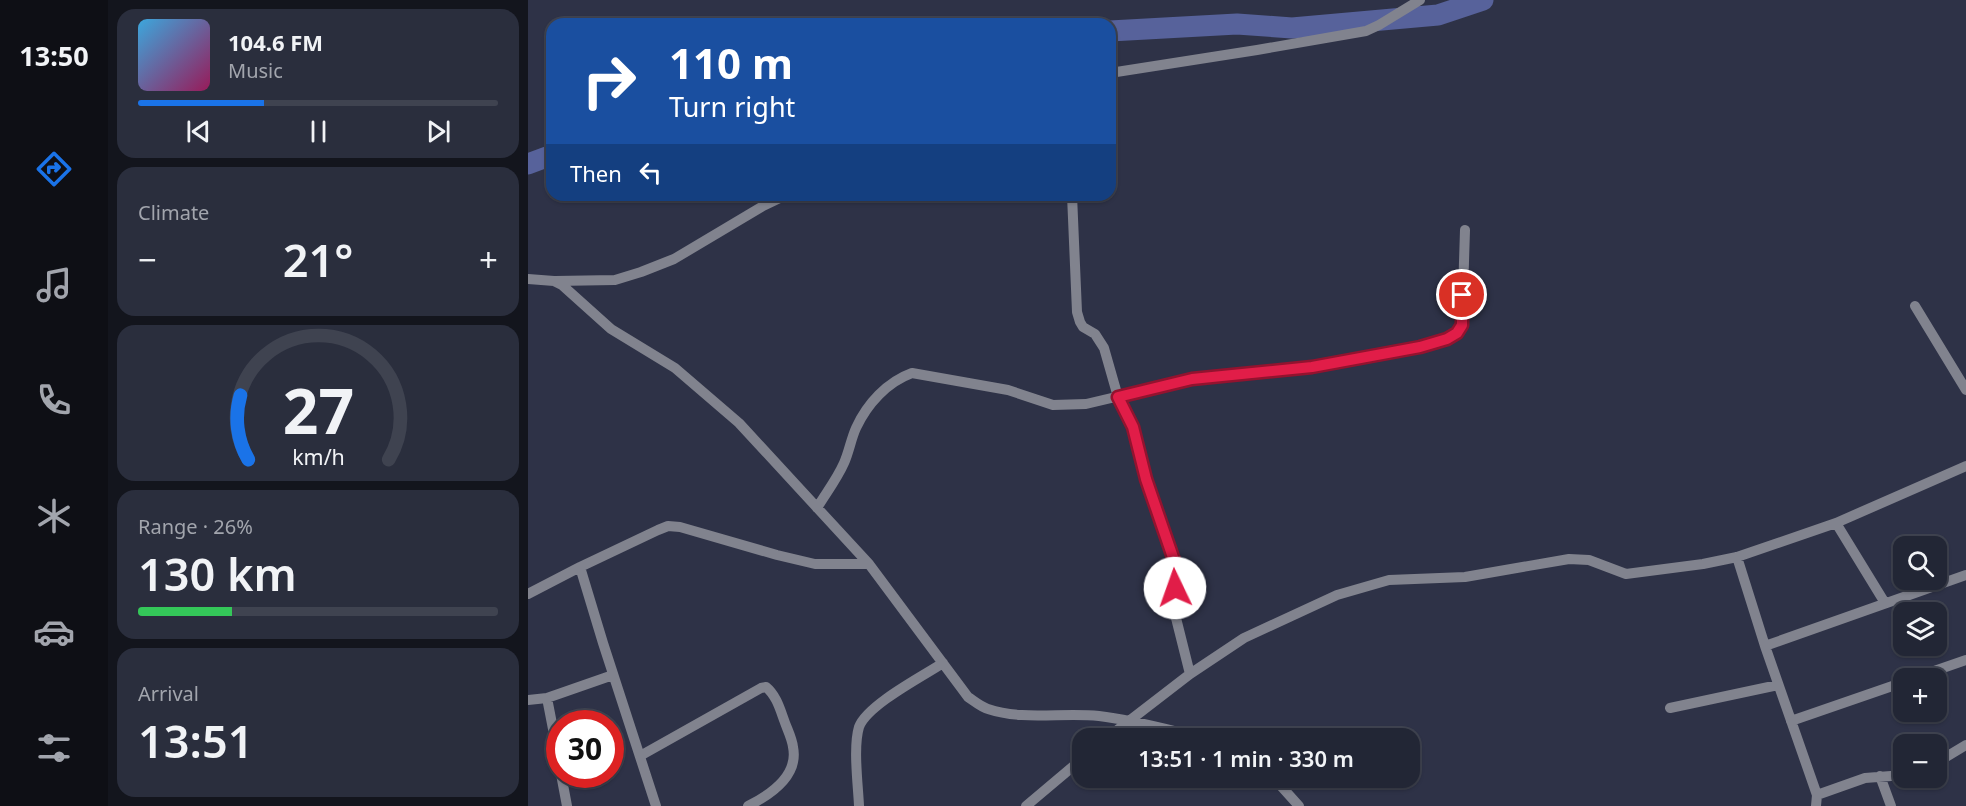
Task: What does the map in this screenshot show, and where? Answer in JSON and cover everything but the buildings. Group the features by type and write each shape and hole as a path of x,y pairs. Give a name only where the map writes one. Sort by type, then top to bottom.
{"street":[{"path":"1116,72 1257,51 1366,31 1420,0"},
{"path":"528,279 615,280 641,272 674,259 774,201"},
{"path":"1071,201 1077,312 1083,327 1095,334 1104,348 1118,397 1133,427 1146,479 1177,569 1178,577 1173,602 1190,674"},
{"path":"817,508 843,465 856,428 866,411 897,378 912,373 996,388 1053,405 1086,404 1192,379 1312,367 1420,347 1447,339 1457,333 1462,325 1465,230"},
{"path":"554,281 562,285 611,328 694,383 739,423 869,564 968,697 986,709 1013,715 1067,714 1128,720 1161,728"},
{"path":"1915,306 1966,390"},
{"path":"1119,728 1190,674 1244,638 1337,595 1389,580 1465,577 1580,558 1626,574 1703,564 1737,557 1836,524 1966,466"},
{"path":"1836,524 1885,603"},
{"path":"528,594 668,526 680,527 815,564 869,564"},
{"path":"1737,557 1817,800 1865,778 1893,775"},
{"path":"580,567 656,806"},
{"path":"1765,646 1966,575"},
{"path":"1943,668 1966,660"},
{"path":"859,806 857,740 862,721 899,690 943,663"},
{"path":"528,700 547,698 613,675"},
{"path":"1670,708 1778,685"},
{"path":"1791,720 1893,686"},
{"path":"640,756 766,687 777,703 793,746 794,755 791,769 785,780 764,798 748,806"},
{"path":"547,698 549,710"},
{"path":"1947,756 1966,745"},
{"path":"1026,806 1072,767"},
{"path":"1880,776 1891,806"},
{"path":"564,788 567,806"},
{"path":"1283,788 1299,806"}],"waterway":[{"path":"1116,31 1237,24 1292,28 1438,15 1483,0"},
{"path":"528,164 546,157"}],"route":[{"path":"1175,588 1178,577 1177,569 1146,479 1133,427 1118,397 1192,379 1312,367 1420,347 1447,339 1457,333 1462,325 1462,295"}]}
